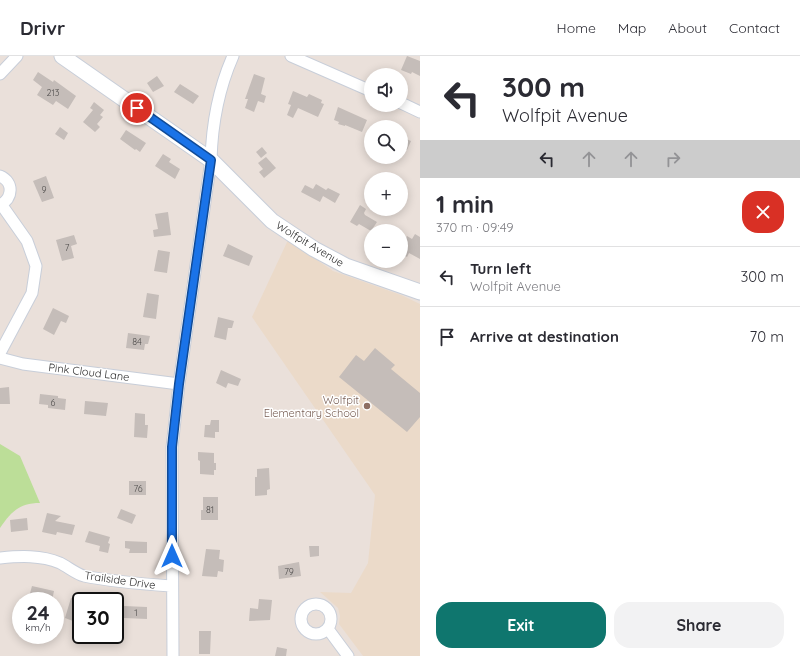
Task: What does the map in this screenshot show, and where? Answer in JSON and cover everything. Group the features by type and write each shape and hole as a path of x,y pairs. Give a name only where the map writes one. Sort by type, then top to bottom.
{"street":[{"path":"0,74 17,56"},
{"name":"Wolfpit Avenue","path":"62,56 211,160 272,221 314,249 346,266 420,292"},
{"path":"173,656 172,447 179,384 211,160 212,137 217,101 223,80 233,56"},
{"path":"291,56 364,88"},
{"path":"408,107 420,112"},
{"path":"0,176 6,180 10,188 8,198 0,205 27,241 36,266 32,293 0,353"},
{"name":"Pink Cloud Lane","path":"0,358 23,364 179,384"},
{"name":"Trailside Drive","path":"0,558 13,556 39,557 60,563 82,576 130,583 172,586"},
{"path":"328,629 348,656"}],"shaded area":[{"name":"Wolfpit Elementary School","path":"288,240 333,271 401,295 420,304 420,656 363,656 339,624 340,616 338,608 320,592 351,593 368,563 375,495 252,317"}],"green space":[{"path":"0,444 20,456 40,503 26,505 16,510 8,517 0,528"}],"building":[{"path":"407,56 420,61 420,76 412,72 411,74 408,73 408,68 402,68"},
{"path":"38,72 53,82 54,80 76,96 68,109 56,101 53,105 37,95 42,87 33,80"},
{"path":"254,74 265,78 261,94 266,96 264,103 258,101 254,112 245,108 248,99 245,99"},
{"path":"157,76 164,86 153,92 147,83"},
{"path":"180,84 199,96 193,104 174,92"},
{"path":"293,91 307,97 309,94 322,100 321,103 324,104 318,117 298,108 293,118 287,115 291,105 288,104"},
{"path":"94,102 104,110 100,115 103,117 97,124 100,127 95,132 83,122 93,110 90,108"},
{"path":"338,107 367,120 364,120 362,132 345,125 338,124 339,122 334,120"},
{"path":"60,127 68,133 64,140 55,134"},
{"path":"126,130 146,143 140,152 120,139"},
{"path":"408,140 411,141 408,148"},
{"path":"262,147 267,153 261,158 256,152"},
{"path":"163,154 171,159 169,162 180,169 175,179 155,166"},
{"path":"266,157 276,168 264,178 259,172 263,169 258,163"},
{"path":"46,176 54,198 42,202 33,181"},
{"path":"316,184 326,190 328,188 340,194 335,203 323,196 320,202 301,192 305,185 313,189"},
{"path":"360,205 364,208 364,216 377,222 376,224 364,224 364,227 359,224 357,226 350,222"},
{"path":"168,212 171,235 154,237 153,230 158,229 155,214"},
{"path":"415,234 420,237 420,259 409,253 408,255 408,237 412,239"},
{"path":"74,235 77,244 71,246 74,258 62,261 56,240"},
{"path":"228,244 253,256 249,266 223,256"},
{"path":"158,250 170,252 167,273 154,271"},
{"path":"147,293 159,295 156,319 143,317"},
{"path":"53,308 69,316 66,323 61,321 54,335 43,329"},
{"path":"218,317 234,321 232,328 228,328 226,340 214,337"},
{"path":"128,333 150,336 148,344 145,344 144,350 126,348"},
{"path":"375,348 395,365 391,369 420,393 420,417 407,432 339,377 356,355 364,361"},
{"path":"221,370 241,379 238,386 228,383 226,388 216,383"},
{"path":"9,387 10,404 0,404 0,388"},
{"path":"40,394 58,396 58,398 66,399 65,410 48,408 48,405 39,404"},
{"path":"85,401 108,403 106,416 84,414"},
{"path":"135,413 145,414 145,425 148,425 147,438 134,437"},
{"path":"211,420 219,420 219,432 215,432 215,438 204,437 205,425 210,425"},
{"path":"198,452 214,453 216,470 214,470 214,475 200,474"},
{"path":"269,468 270,489 267,490 267,495 255,496 255,477 257,477 257,469"},
{"path":"129,481 146,481 146,495 129,495"},
{"path":"203,497 218,497 218,520 201,520"},
{"path":"121,509 136,515 132,524 117,518"},
{"path":"47,513 61,516 55,521 75,525 72,535 57,532 56,535 42,532"},
{"path":"27,518 28,530 11,532 10,520"},
{"path":"89,531 110,537 108,543 110,544 108,553 99,551 100,546 85,542"},
{"path":"125,541 147,542 147,553 129,553 130,549 125,548"},
{"path":"309,546 319,546 319,556 310,557"},
{"path":"206,549 220,550 219,559 224,560 223,572 218,571 217,577 202,576"},
{"path":"299,562 301,576 279,579 278,566"},
{"path":"32,586 54,591 54,592 30,592"},
{"path":"71,598 72,598 72,621 65,618"},
{"path":"259,599 272,600 270,620 249,621 250,608 258,609"},
{"path":"124,606 147,607 147,619 124,618"},
{"path":"199,631 211,631 210,654 199,654"},
{"path":"277,647 287,649 286,656 275,656"}],"place":[{"name":"Wolfpit Elementary School","path":"367,406"}],"route":[{"path":"137,108 211,160 175,416 172,447 172,556"}]}
